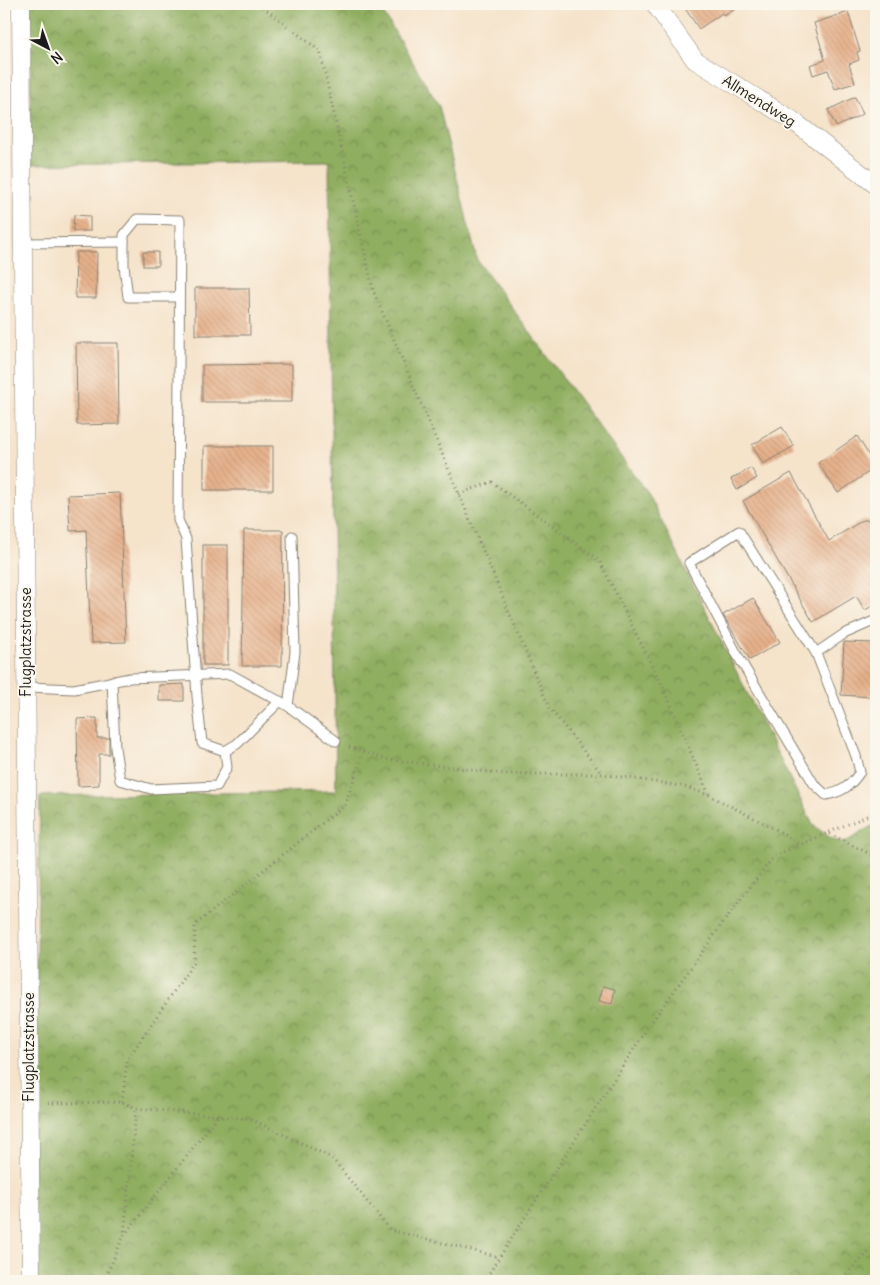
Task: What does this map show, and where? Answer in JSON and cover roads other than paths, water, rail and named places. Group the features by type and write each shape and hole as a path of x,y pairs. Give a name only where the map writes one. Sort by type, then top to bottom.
{"street":[{"name":"Flugplatzstrasse","path":"21,4 31,1281"},
{"name":"Allmendweg","path":"655,4 695,60 792,120 876,185"}],"lane":[{"path":"179,297 128,297 124,235 137,219 180,220 178,520 186,539 195,674 202,743 225,751 237,744 280,701"},
{"path":"23,243 124,242"},
{"path":"739,531 816,653 860,772 853,782 840,792 826,795 814,784 739,658 689,563 739,531"},
{"path":"288,706 296,652 292,536"},
{"path":"816,653 844,634 876,620"},
{"path":"27,687 74,689 130,678 230,674 288,706 336,741"},
{"path":"112,681 115,748 120,780 151,789 217,786 227,767 225,751"}]}
